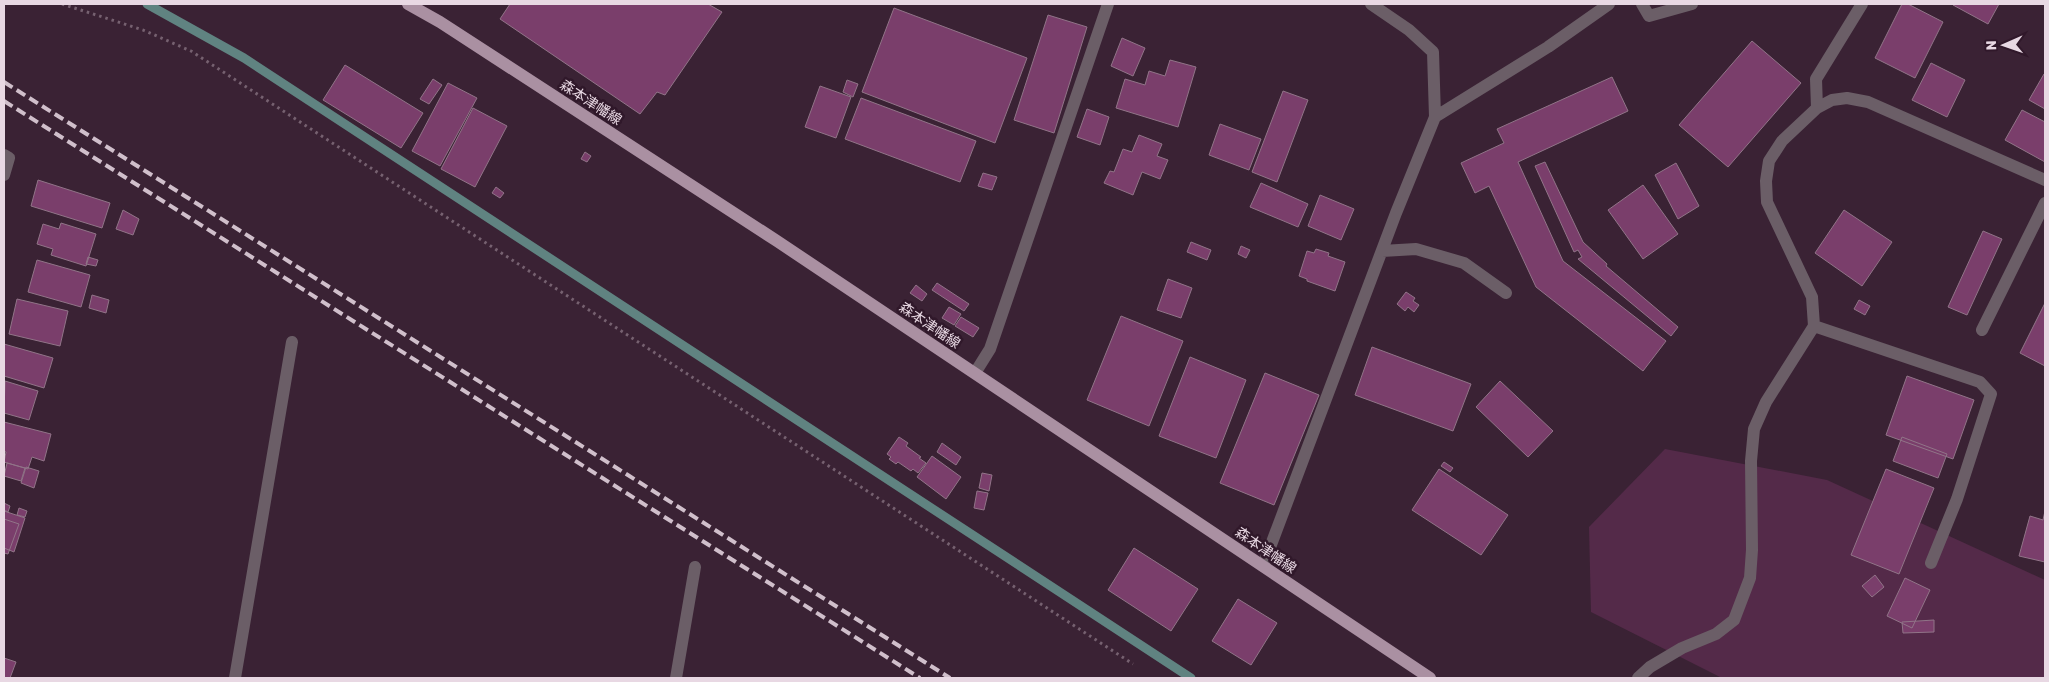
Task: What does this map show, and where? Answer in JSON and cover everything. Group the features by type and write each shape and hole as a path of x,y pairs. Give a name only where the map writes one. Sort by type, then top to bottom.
{"main road":[{"name":"森本津幡線","path":"408,4 440,22 760,230 1430,678"}],"street":[{"path":"974,373 990,350 1108,4"},
{"path":"1263,566 1382,251 1435,117 1433,52 1409,30 1371,4"},
{"path":"1435,117 1548,47 1609,4"},
{"path":"1642,4 1649,16 1692,4"},
{"path":"1817,108 1816,79 1862,4"},
{"path":"1638,678 1650,667 1682,648 1716,634 1734,620 1750,578 1752,550 1751,461 1754,429 1766,402 1814,326 1812,297 1767,202 1766,181 1769,161 1782,141 1817,108 1832,100 1847,98 1868,102 2045,180"},
{"path":"4,155 9,158 4,175"},
{"path":"1982,330 2045,203"},
{"path":"1382,251 1416,249 1464,263 1506,293"},
{"path":"1814,326 1980,382 1991,394 1957,499 1931,563"},
{"path":"235,678 292,342"},
{"path":"676,678 695,567"}],"path":[{"path":"62,4 143,30 191,51 1133,664"}],"shaded area":[{"path":"1665,449 1827,480 2045,580 2045,678 1722,678 1591,612 1589,527"}],"building":[{"path":"510,4 708,4 722,12 665,95 657,92 640,114 500,19"},
{"path":"1902,4 1908,4 1943,22 1915,78 1875,58"},
{"path":"1953,4 1999,4 1988,24"},
{"path":"894,8 1027,58 995,143 862,92"},
{"path":"1048,15 1087,27 1054,133 1014,120"},
{"path":"1122,38 1145,48 1133,76 1111,66"},
{"path":"1752,41 1801,83 1728,167 1679,125"},
{"path":"1170,60 1196,67 1178,127 1116,108 1125,79 1145,85 1149,71 1165,76"},
{"path":"1931,63 1965,80 1947,117 1912,100"},
{"path":"345,65 423,113 401,148 323,100"},
{"path":"2045,75 2045,109 2029,100"},
{"path":"1612,77 1628,111 1518,162 1563,261 1666,341 1643,371 1536,287 1489,186 1475,193 1461,163 1504,143 1497,129"},
{"path":"433,79 442,85 429,104 420,99"},
{"path":"847,80 858,84 853,97 843,92"},
{"path":"448,83 477,98 440,166 412,151"},
{"path":"820,86 851,97 836,138 805,127"},
{"path":"1283,91 1308,100 1277,182 1252,172"},
{"path":"861,98 976,141 960,182 845,139"},
{"path":"473,108 507,126 475,187 441,169"},
{"path":"1087,109 1109,117 1100,145 1077,137"},
{"path":"2022,110 2045,122 2045,162 2005,140"},
{"path":"1220,124 1261,139 1249,170 1209,155"},
{"path":"1139,135 1162,144 1157,156 1168,160 1160,179 1142,172 1133,195 1104,183 1110,171 1114,172 1123,149 1132,152"},
{"path":"585,152 591,156 587,162 581,159"},
{"path":"1545,162 1583,242 1607,264 1606,266 1678,327 1671,336 1578,259 1582,257 1578,250 1574,252 1535,166"},
{"path":"1676,163 1699,206 1678,219 1655,175"},
{"path":"983,173 997,177 992,190 978,186"},
{"path":"38,180 110,203 102,228 31,206"},
{"path":"1261,183 1308,204 1298,227 1250,207"},
{"path":"1643,185 1678,234 1643,259 1608,210"},
{"path":"496,187 504,193 500,198 492,193"},
{"path":"1320,195 1354,209 1341,240 1308,226"},
{"path":"123,210 139,219 133,235 116,229"},
{"path":"1844,210 1892,242 1862,286 1815,253"},
{"path":"61,223 96,234 86,266 51,255 53,249 37,244 43,224 59,229"},
{"path":"1983,231 2002,239 1967,315 1948,307"},
{"path":"1191,242 1211,250 1207,260 1187,252"},
{"path":"1241,246 1250,250 1246,258 1238,254"},
{"path":"1316,249 1329,253 1328,256 1345,262 1335,291 1307,281 1307,279 1299,276 1307,251 1314,253"},
{"path":"88,257 98,260 96,266 86,264"},
{"path":"37,260 90,275 81,307 28,292"},
{"path":"1168,279 1192,288 1181,318 1157,310"},
{"path":"937,283 969,304 964,311 932,290"},
{"path":"916,285 927,294 922,301 910,293"},
{"path":"1406,292 1415,298 1413,301 1419,305 1414,312 1408,307 1405,311 1397,304"},
{"path":"92,295 109,300 106,313 89,308"},
{"path":"17,299 68,311 60,346 9,334"},
{"path":"1859,300 1870,306 1865,315 1854,309"},
{"path":"2045,303 2045,366 2020,353"},
{"path":"949,307 961,314 954,325 942,318"},
{"path":"1121,316 1183,341 1149,426 1087,400"},
{"path":"961,317 979,328 973,337 955,326"},
{"path":"4,344 53,358 44,388 4,376"},
{"path":"1372,347 1471,384 1453,431 1355,395"},
{"path":"1190,357 1246,380 1216,458 1159,436"},
{"path":"1265,373 1319,395 1274,505 1220,483"},
{"path":"1907,376 1974,400 1953,459 1886,435"},
{"path":"5,381 38,391 29,420 4,413"},
{"path":"1500,381 1553,431 1528,457 1476,407"},
{"path":"4,422 51,434 44,461 32,457 28,469 4,462 6,452 4,451"},
{"path":"899,437 908,443 906,446 926,463 918,473 889,459 891,457 887,454"},
{"path":"1902,437 1947,454 1938,478 1893,461"},
{"path":"942,443 961,457 956,465 937,452"},
{"path":"932,456 961,477 946,499 917,477"},
{"path":"1444,462 1453,468 1450,472 1441,466"},
{"path":"7,463 25,468 21,481 4,476"},
{"path":"26,467 39,471 34,488 21,483"},
{"path":"1439,469 1508,515 1481,555 1412,510"},
{"path":"1886,469 1934,488 1899,574 1851,555"},
{"path":"982,473 992,475 989,491 979,488"},
{"path":"977,491 988,493 984,510 974,508"},
{"path":"4,503 10,506 8,512 4,510"},
{"path":"19,508 27,511 25,517 17,515"},
{"path":"4,511 25,518 14,552 4,548"},
{"path":"2045,511 2045,562 2019,556 2030,516 2043,520"},
{"path":"4,519 19,524 8,554 4,553"},
{"path":"1134,548 1198,589 1171,631 1108,590"},
{"path":"1875,575 1884,587 1872,597 1862,586"},
{"path":"1905,578 1930,590 1912,628 1887,616"},
{"path":"1238,599 1277,623 1251,665 1212,641"},
{"path":"1934,620 1934,632 1903,633 1902,622"},
{"path":"4,658 16,662 10,678 4,678"}],"waterway":[{"path":"147,4 244,58 1191,678"}],"railway":[{"path":"4,82 950,678"},
{"path":"4,101 920,678"}]}
